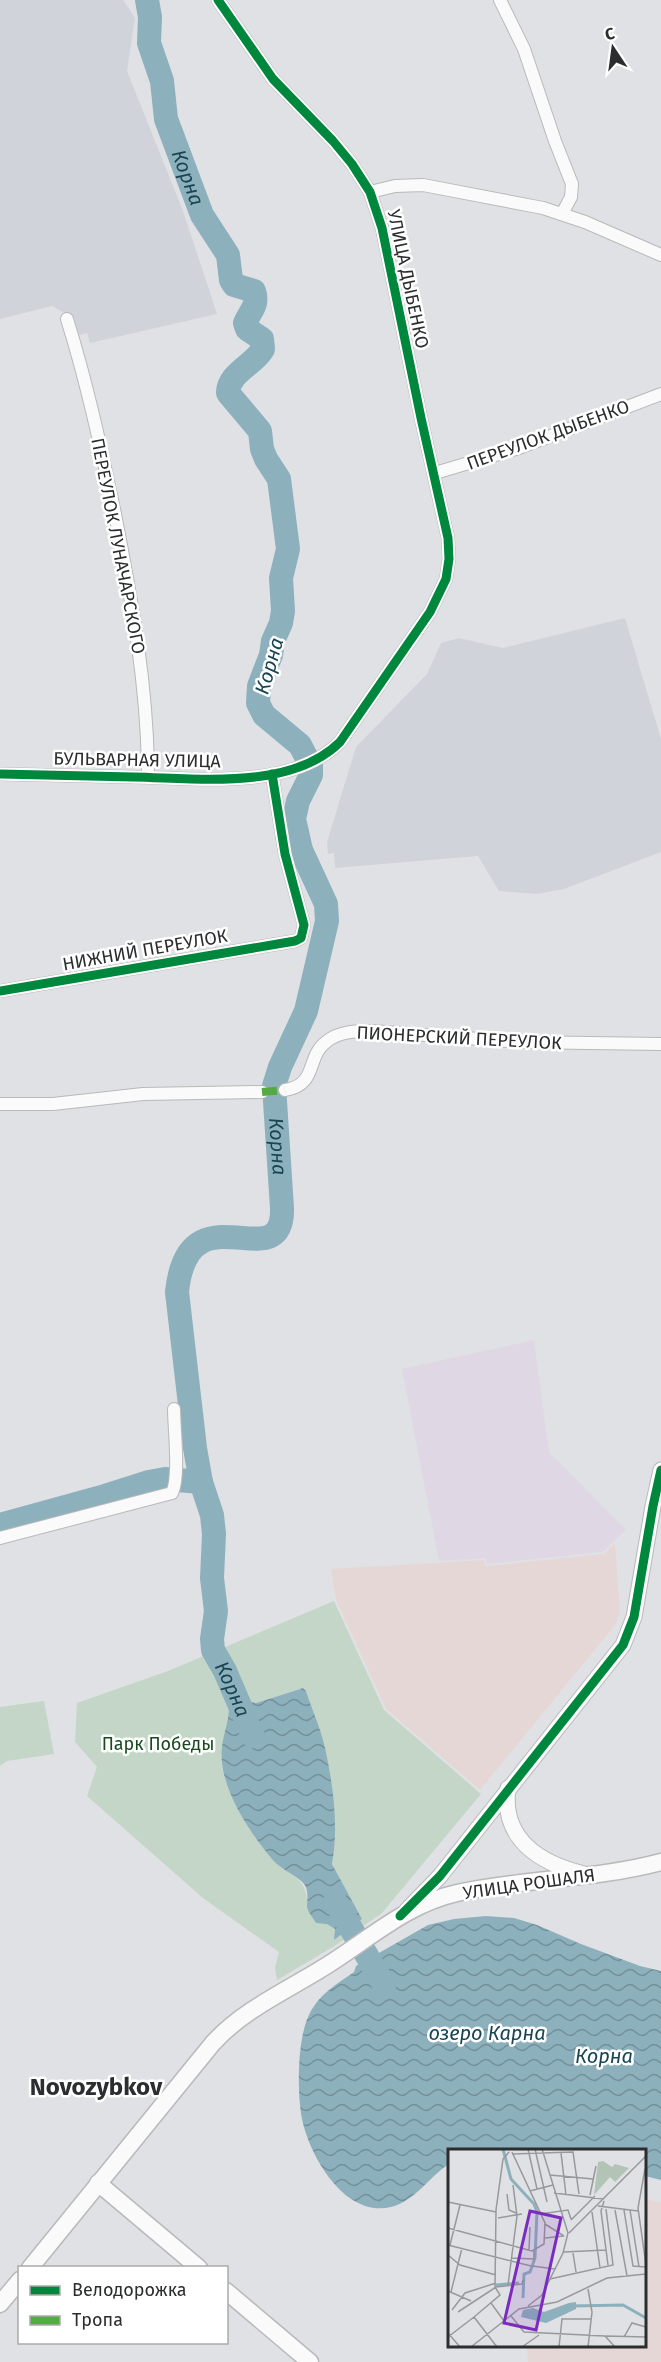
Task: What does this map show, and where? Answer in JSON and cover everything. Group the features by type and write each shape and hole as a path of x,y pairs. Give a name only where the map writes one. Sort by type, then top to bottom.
{"main road":[{"name":"УЛИЦА РОШАЛЯ","path":"32,2266 221,2034 240,2018 330,1964 385,1925 428,1902 457,1893 502,1885 619,1872 661,1862"},
{"path":"98,2183 197,2266"},
{"path":"0,2304 18,2282"},
{"path":"228,2293 310,2362"}],"street":[{"path":"500,0 524,49 572,184 571,196 562,214"},
{"name":"УЛИЦА ДЫБЕНКО","path":"222,1 273,79 333,141 352,164 370,192 382,228 448,537 449,559 444,584 430,612 340,742 323,755"},
{"path":"370,192 394,186 423,185 543,208 661,255"},
{"name":"ПЕРЕУЛОК ЛУНАЧАРСКОГО","path":"67,319 86,385 122,550 145,707 148,777"},
{"name":"ПЕРЕУЛОК ДЫБЕНКО","path":"435,473 502,454 661,394"},
{"name":"БУЛЬВАРНАЯ УЛИЦА","path":"0,774 231,778 272,774 323,755"},
{"name":"НИЖНИЙ ПЕРЕУЛОК","path":"0,991 295,941 301,938 304,925 285,854 272,774"},
{"name":"ПИОНЕРСКИЙ ПЕРЕУЛОК","path":"285,1090 296,1088 305,1081 327,1041 350,1032 519,1042 661,1044"},
{"path":"0,1104 53,1104 143,1094 262,1092"},
{"path":"0,1538 171,1493 175,1471 174,1408"},
{"path":"400,1916 440,1876 613,1659 628,1636 635,1609 652,1506 661,1470"},
{"path":"508,1788 507,1814 519,1838 550,1864 588,1875"}],"shaded area":[{"path":"0,0 123,0 135,18 127,71 183,211 217,314 90,343 87,333 75,336 70,316 52,306 0,319"},
{"path":"625,618 661,739 661,852 564,889 536,894 499,891 478,856 335,868 334,853 328,854 327,842 356,747 427,674 441,643 459,638 503,648"},
{"path":"534,1340 549,1452 626,1530 603,1552 487,1564 486,1558 439,1561 402,1369"},
{"path":"615,1543 620,1612 615,1625 480,1790 386,1709 336,1600 331,1569 484,1560 485,1566 604,1554"},
{"path":"646,2199 661,2202 661,2362 528,2362 527,2347 646,2347"}],"green space":[{"name":"Парк Победы","path":"334,1601 384,1710 481,1794 382,1913 333,1947 277,1980 275,1968 279,1952 203,1898 87,1796 97,1767 75,1742 77,1703 168,1671","holes":["299,1689 306,1691 333,1803 335,1844 332,1864 362,1919 335,1939 335,1929 307,1909 307,1899 302,1885 271,1858 243,1817 226,1783 221,1758 229,1719 256,1703"]},
{"path":"44,1701 54,1754 7,1761 0,1766 0,1707"}],"water":[{"path":"303,1688 321,1734 330,1776 335,1821 332,1864 362,1919 334,1940 335,1929 327,1924 316,1923 309,1913 306,1886 271,1858 244,1820 229,1791 222,1761 222,1746 229,1710"},
{"name":"озеро Карна","path":"486,1916 514,1918 640,1966 661,1971 661,2180 646,2176 646,2149 448,2149 448,2165 407,2200 391,2207 374,2208 359,2203 345,2194 332,2181 313,2150 302,2119 299,2066 302,2038 309,2015 328,1990 354,1972 356,1966 428,1925 454,1919"}],"waterway":[{"name":"Корна","path":"147,0 150,17 149,43 162,81 166,119 202,215 228,255 231,280 234,285 254,291 255,296 255,304 245,323 247,329 262,339 263,349 232,380 228,393 260,431 262,449 279,479 288,549 281,578 283,611 281,623 259,686 258,703 264,715 300,745 311,766 311,775 298,801 294,819 301,850 326,904 327,921 306,1011 280,1067 274,1086 282,1208 279,1228 268,1237 253,1239 216,1237 198,1244 185,1260 177,1292 195,1448 201,1482 212,1515 214,1534 212,1578 216,1611 212,1639 213,1650 225,1671 253,1736"},
{"path":"0,1525 149,1482 165,1479 201,1482"},
{"name":"Корна","path":"335,1901 384,1985"}],"marked path":[{"path":"262,1092 285,1090"}],"cycle path":[{"path":"0,774 242,778 270,775 320,758 340,742 430,612 446,579 449,559 448,538 382,228 370,192 352,164 333,141 273,79 218,0"},
{"path":"0,991 295,941 301,938 304,925 285,854 272,774"},
{"path":"400,1916 440,1876 623,1645 634,1617 661,1470"}],"district":[{"name":"Novozybkov","path":"96,2087"}]}
